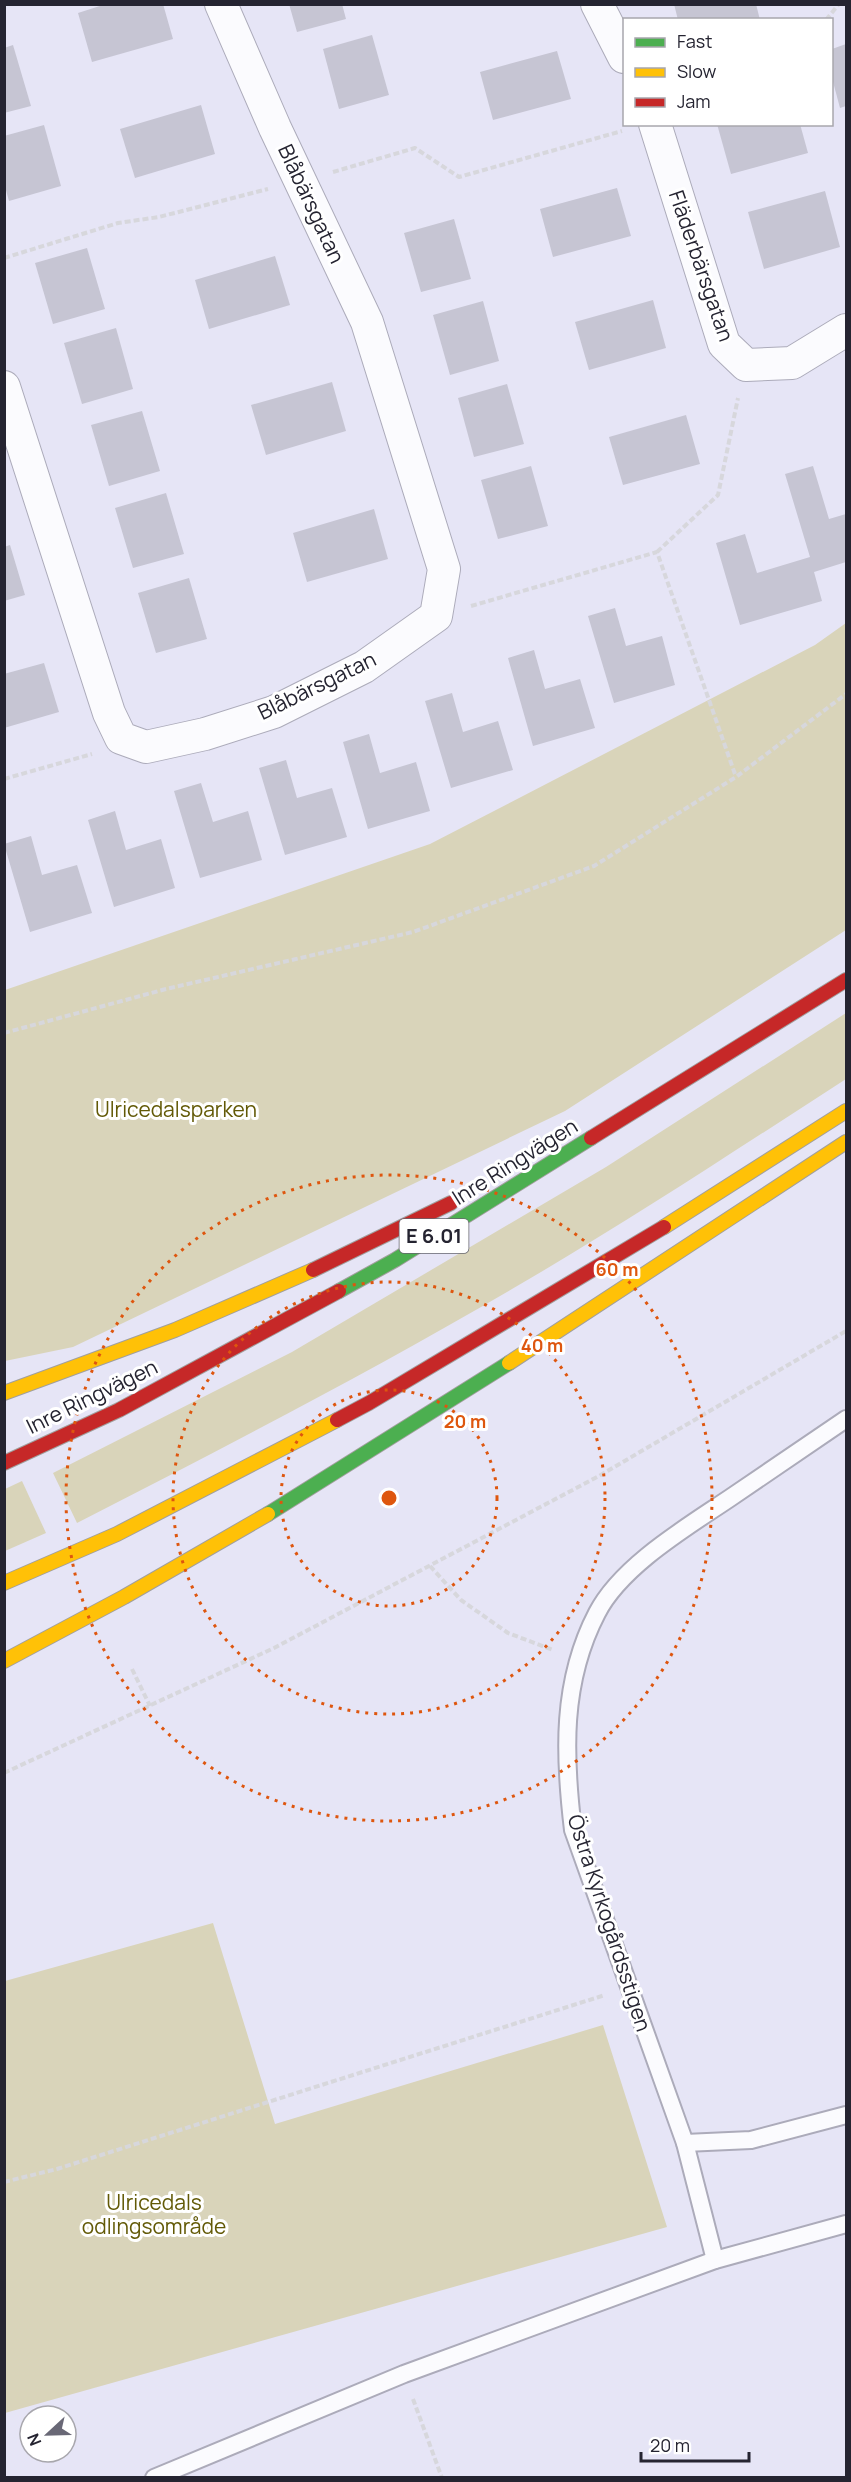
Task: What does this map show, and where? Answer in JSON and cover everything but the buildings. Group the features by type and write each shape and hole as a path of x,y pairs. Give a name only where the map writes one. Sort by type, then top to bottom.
{"highway":[{"name":"Inre Ringvägen","path":"4,1463 119,1410 395,1260 846,980"},
{"path":"4,1583 117,1534 369,1402 692,1210 846,1110"},
{"path":"500,1178 628,1116"},
{"path":"4,1661 151,1583 350,1465 710,1235 846,1142"},
{"path":"4,1393 110,1357 250,1300 327,1265 460,1198"}],"street":[{"name":"Blåbärsgatan","path":"121,738 146,747 205,734 274,712 364,668 436,616 444,569 367,322 280,139 221,4"},
{"path":"597,4 623,55"},
{"name":"Fläderbärsgatan","path":"656,126 724,344 746,365 792,363 846,330"},
{"path":"4,387 109,712 121,738"}],"lane":[{"name":"Östra Kyrkogårdsstigen","path":"715,2260 685,2143 573,1830 565,1732 570,1690 578,1659 597,1611 620,1581 667,1540 846,1419"},
{"path":"685,2143 751,2140 846,2115"},
{"path":"154,2478 404,2374 715,2260 846,2224"}],"path":[{"path":"828,18 839,4"},
{"path":"436,616 657,552 718,495 746,365"},
{"path":"657,552 736,777"},
{"path":"4,1033 166,989 413,932 594,866 736,777 846,694"},
{"path":"4,779 97,752 121,738"},
{"path":"4,1773 274,1648 599,1476 846,1331"},
{"path":"430,1566 461,1600 507,1634 578,1659"},
{"path":"132,1669 150,1706"},
{"path":"4,2182 68,2166 629,1987"},
{"path":"404,2374 442,2478"}],"green space":[{"name":"Ulricedalsparken","path":"846,623 846,930 565,1111 73,1347 5,1361 5,990 430,844 815,645"},
{"path":"846,1013 846,1079 639,1212 459,1320 241,1438 77,1523 53,1473 292,1352 606,1167"},
{"path":"22,1481 46,1533 5,1551 5,1489"},
{"name":"Ulricedals odlingsområde","path":"213,1923 275,2124 603,2025 667,2227 37,2404 18,2404 18,2409 5,2413 5,1981"}],"traffic: fast":[{"path":"339,1291 395,1260 591,1138"},
{"path":"268,1514 509,1363"}],"traffic: slow":[{"path":"664,1227 846,1111"},
{"path":"509,1363 846,1142"},
{"path":"4,1393 175,1330 313,1270"},
{"path":"4,1583 117,1534 337,1420"},
{"path":"4,1661 124,1597 268,1514"}],"traffic: jam":[{"path":"591,1138 846,980"},
{"path":"313,1270 451,1203"},
{"path":"337,1420 664,1227"},
{"path":"4,1463 119,1410 339,1291"}]}
